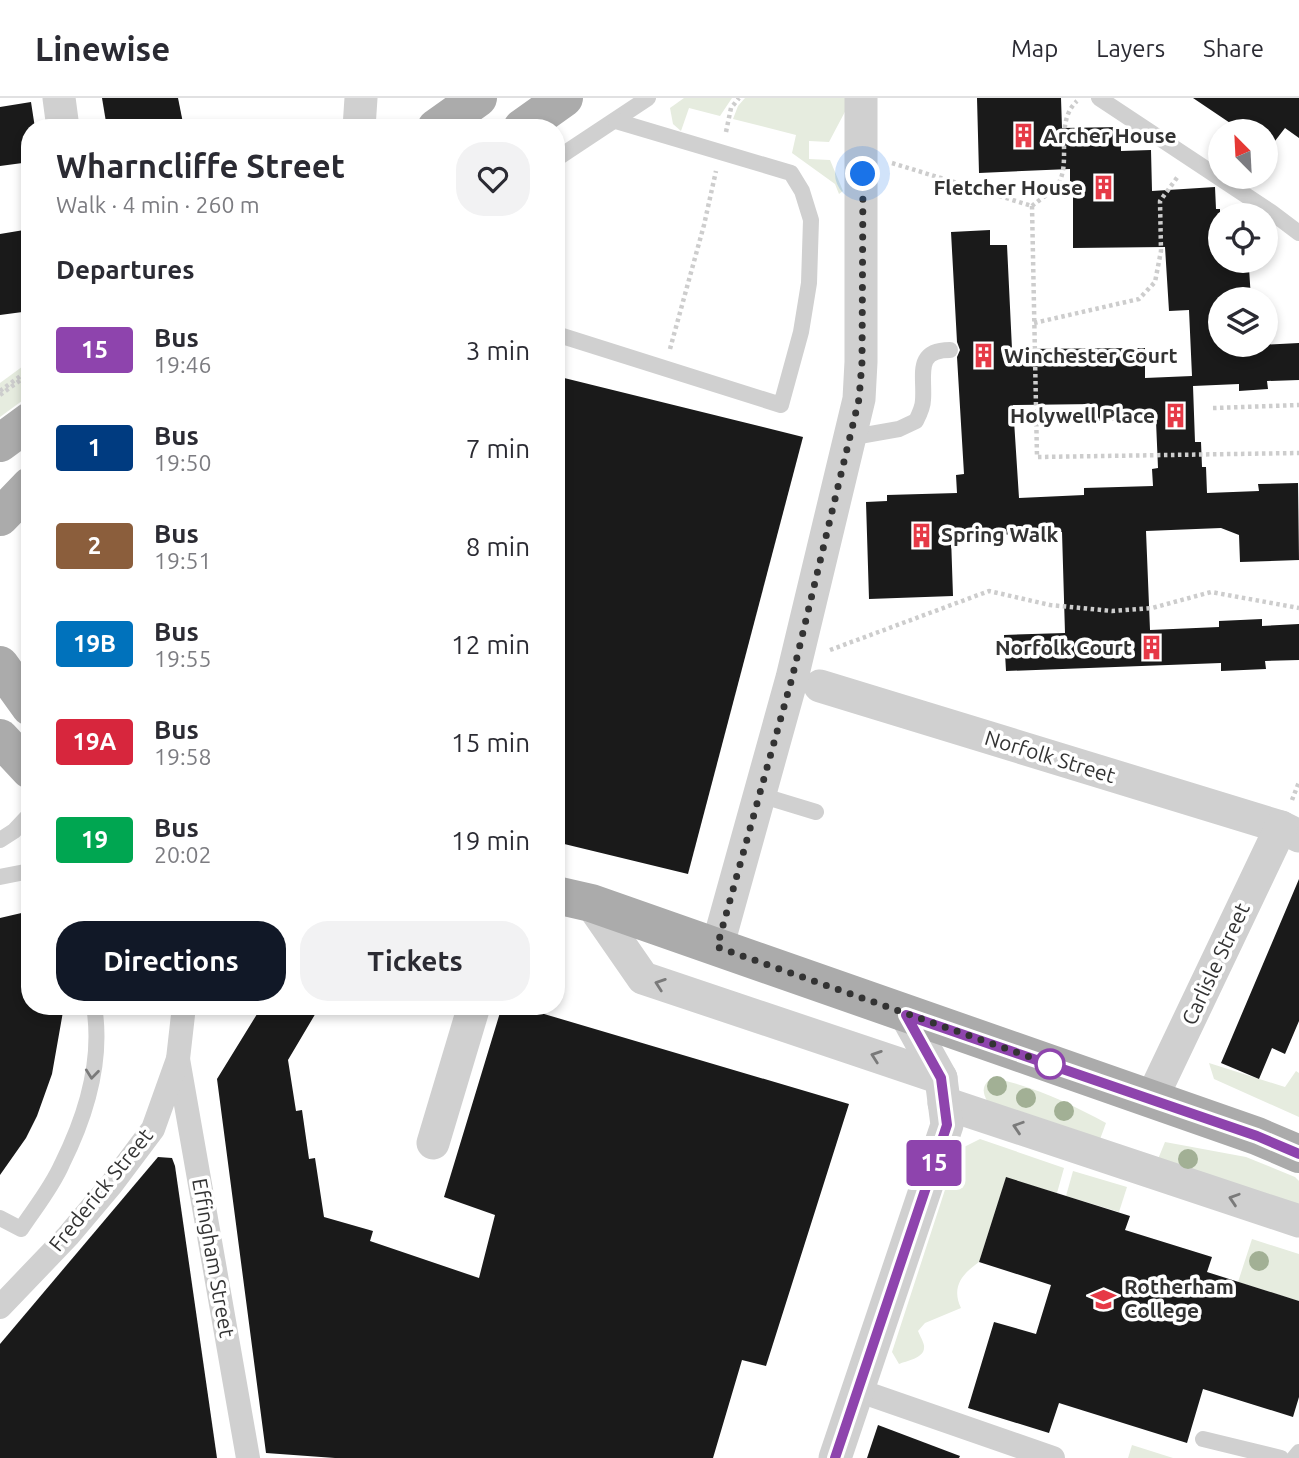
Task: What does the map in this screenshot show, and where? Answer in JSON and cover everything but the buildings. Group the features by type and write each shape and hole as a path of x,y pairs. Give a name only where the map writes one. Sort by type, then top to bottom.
{"main road":[{"path":"449,119 478,98"},
{"path":"535,119 564,98"},
{"path":"0,443 21,428"},
{"path":"0,491 21,475"},
{"path":"0,517 21,495"},
{"path":"0,738 21,760"},
{"path":"574,899 1257,1136 1299,1154"}],"street":[{"path":"59,98 62,119"},
{"path":"360,119 361,98"},
{"path":"717,947 796,663 859,399 862,362 862,98"},
{"name":"Norfolk Street","path":"820,686 1290,831"},
{"name":"Carlisle Street","path":"1151,1100 1290,831"},
{"path":"574,899 643,978 1299,1221"},
{"path":"178,1059 183,1015"},
{"path":"433,1143 471,1015"},
{"path":"835,1458 947,1125 942,1090 906,1015"},
{"name":"Frederick Street","path":"0,1307 77,1225 153,1129 178,1059"},
{"name":"Effingham Street","path":"178,1059 248,1458"},
{"path":"857,1390 1054,1458"}],"lane":[{"path":"565,153 648,98"},
{"path":"1099,98 1299,233"},
{"path":"565,337 781,405 801,332 809,283 811,220 802,191 791,173 615,121"},
{"path":"848,438 899,429 916,421 924,402 923,364 930,356 942,350 950,350"},
{"path":"760,795 816,812"},
{"path":"0,840 21,824"},
{"path":"0,877 21,873"},
{"path":"0,1218 21,1229 62,1166 90,1096 97,1024 96,1015"},
{"path":"1203,1439 1281,1458"},
{"path":"1294,1458 1299,1452"}],"path":[{"path":"664,368 701,237 732,108 739,98"},
{"path":"1032,206 1058,184 1062,174 1064,128 1072,106 1081,98"},
{"path":"863,155 1032,206"},
{"path":"1034,323 1139,299 1155,282 1161,251 1160,201 1191,159"},
{"path":"1032,206 1037,457 1299,453"},
{"path":"0,393 21,378"},
{"path":"1213,408 1299,405"},
{"path":"796,663 989,591 1050,605 1112,611 1152,608 1211,592 1299,608"}],"shaded area":[{"path":"684,98 732,98 720,116 689,108 681,131 673,124 670,108"},
{"path":"745,98 848,98 848,106 829,142 809,141 809,159 830,160 843,191 839,194 835,184 792,153 796,135 733,119 738,106"},
{"path":"21,368 21,402 0,417 0,383"},
{"path":"1209,1063 1285,1087 1296,1071 1299,1073 1299,1117 1214,1079"},
{"path":"992,1078 1051,1096 1106,1123 1099,1142 987,1101 984,1088"},
{"path":"980,1139 1064,1168 1057,1193 1006,1178 979,1262 963,1276 958,1287 961,1308 925,1323 918,1331 924,1344 923,1351 918,1357 899,1364 892,1352 958,1150"},
{"path":"1165,1142 1246,1157 1295,1177 1299,1181 1299,1205 1156,1164"},
{"path":"1073,1171 1127,1187 1119,1212 1066,1196"},
{"path":"1252,1239 1299,1254 1299,1301 1238,1282"},
{"path":"1132,1445 1173,1458 1128,1458"}],"bus line":[{"name":"15","path":"835,1458 947,1125 941,1078 906,1015 1257,1136 1299,1154"}],"place":[{"name":"Archer House","path":"1023,136"},
{"name":"Fletcher House","path":"1103,188"},
{"name":"Winchester Court","path":"984,356"},
{"name":"Holywell Place","path":"1175,416"},
{"name":"Spring Walk","path":"921,535"},
{"name":"Norfolk Court","path":"1152,648"},
{"name":"Rotherham College","path":"1104,1299"}],"route":[{"path":"863,174 862,362 859,399 792,678 717,947 1050,1064"}]}
